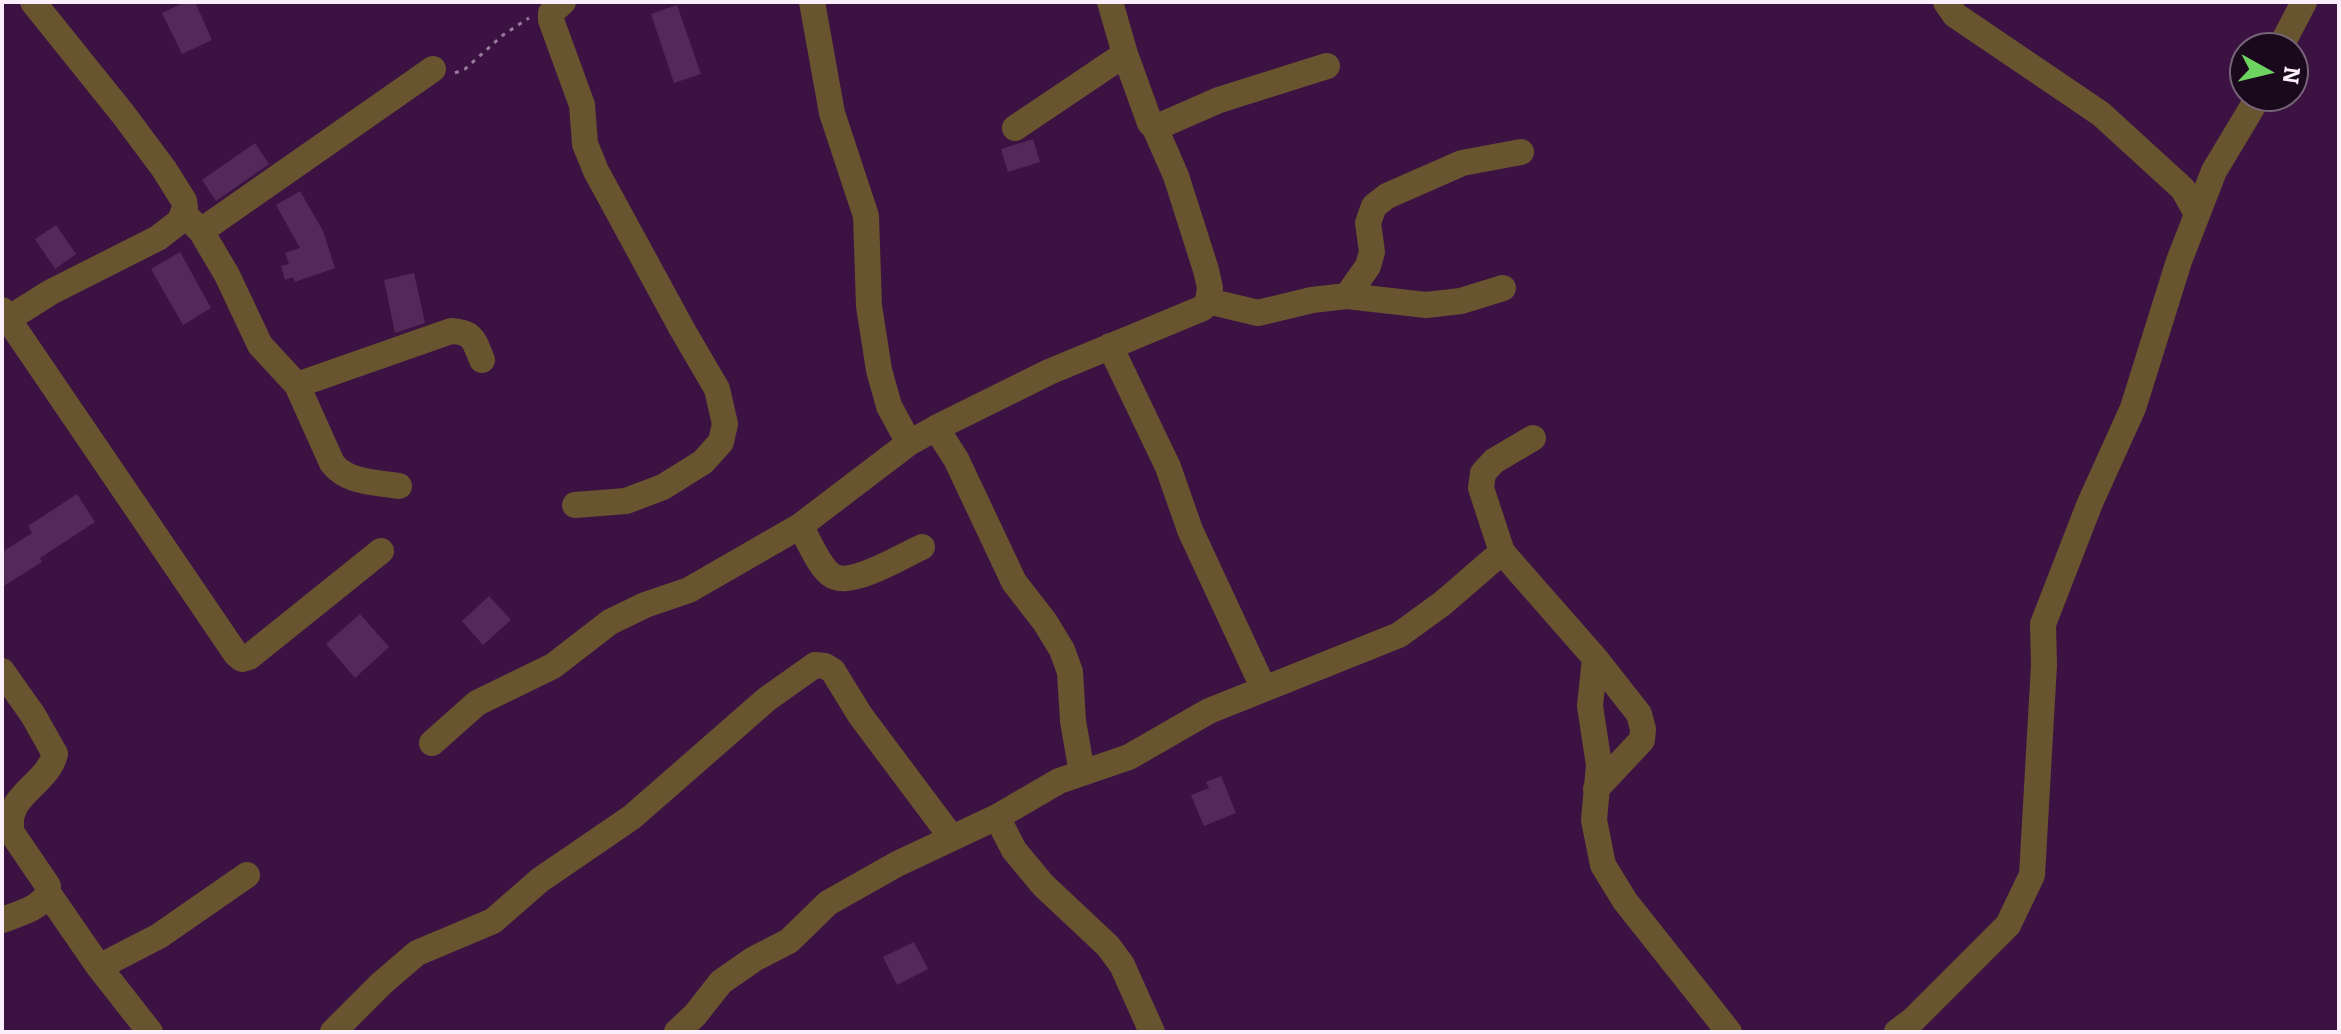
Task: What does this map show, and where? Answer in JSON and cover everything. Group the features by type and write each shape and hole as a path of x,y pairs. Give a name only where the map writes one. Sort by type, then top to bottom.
{"street":[{"path":"33,2 164,169 184,201 193,223 227,275 260,345 297,385 332,463 340,473 355,479 399,486"},
{"path":"812,2 832,113 866,216 869,306 879,370 889,406 909,443"},
{"path":"432,743 477,703 553,666 610,622 645,605 689,590 800,526 909,443 1049,372 1203,308 1208,301 1210,288 1206,270 1176,176 1150,123 1110,2"},
{"path":"1946,2 1955,15 2101,114 2183,189 2197,214"},
{"path":"2288,32 2304,2"},
{"path":"557,8 582,105 585,144 717,389 725,424 721,442 703,462 663,487 626,501 575,505"},
{"path":"1015,128 1125,54"},
{"path":"1155,128 1219,100 1327,66"},
{"path":"381,551 249,657 242,659 5,315 193,223 433,69"},
{"path":"1897,1032 1913,1020 2008,925 2032,875 2044,665 2043,624 2090,503 2133,408 2179,261 2214,171 2249,112"},
{"path":"1347,296 1368,266 1372,252 1368,223 1374,206 1387,196 1462,163 1521,152"},
{"path":"1208,301 1258,313 1312,300 1347,296 1426,305 1461,301 1503,288"},
{"path":"297,385 451,331 465,332 472,337 482,360"},
{"path":"1110,346 1168,467 1190,530 1263,687"},
{"path":"936,428 956,459 1014,582 1062,650 1070,672 1073,721 1082,773"},
{"path":"1533,438 1494,461 1483,473 1481,488 1502,552 1595,658 1639,714 1642,740 1596,789"},
{"path":"800,526 827,573 837,579 851,580 922,547"},
{"path":"677,1032 735,970 789,941 828,903 897,864 997,817 1059,781 1129,757 1209,711 1263,687 1399,635 1443,603 1502,552"},
{"path":"1595,658 1590,706 1599,765 1594,820 1603,865 1625,901 1729,1032"},
{"path":"333,1032 417,953 493,921 540,880 632,817 767,699 815,665 833,671 860,715 952,838"},
{"path":"2,920 33,907 48,893 48,886 12,833 9,823 11,810 51,765 55,754 33,715 3,675"},
{"path":"997,817 1014,850 1043,885 1108,946 1122,965 1152,1032"},
{"path":"99,967 159,936 247,875"},
{"path":"48,893 99,967 150,1032"}],"path":[{"path":"433,69 455,73 465,69 503,35 528,18 557,8"}],"building":[{"path":"185,2 195,2 212,40 182,54 162,13"},
{"path":"677,5 701,74 674,83 651,14"},
{"path":"1033,139 1040,162 1008,172 1001,149"},
{"path":"255,143 269,164 216,201 202,180"},
{"path":"300,191 323,231 335,268 295,282 293,277 285,280 281,266 289,264 285,253 300,248 276,205"},
{"path":"56,225 76,254 55,269 35,239"},
{"path":"180,252 211,308 183,325 151,269"},
{"path":"414,273 425,323 395,333 384,280"},
{"path":"77,494 95,522 40,558 42,562 2,587 2,552 32,533 28,526"},
{"path":"489,596 511,620 483,645 462,621"},
{"path":"360,614 389,647 355,678 326,644"},
{"path":"1221,776 1236,813 1204,826 1191,795 1209,788 1206,782"},
{"path":"914,942 928,969 897,985 883,957"}]}
